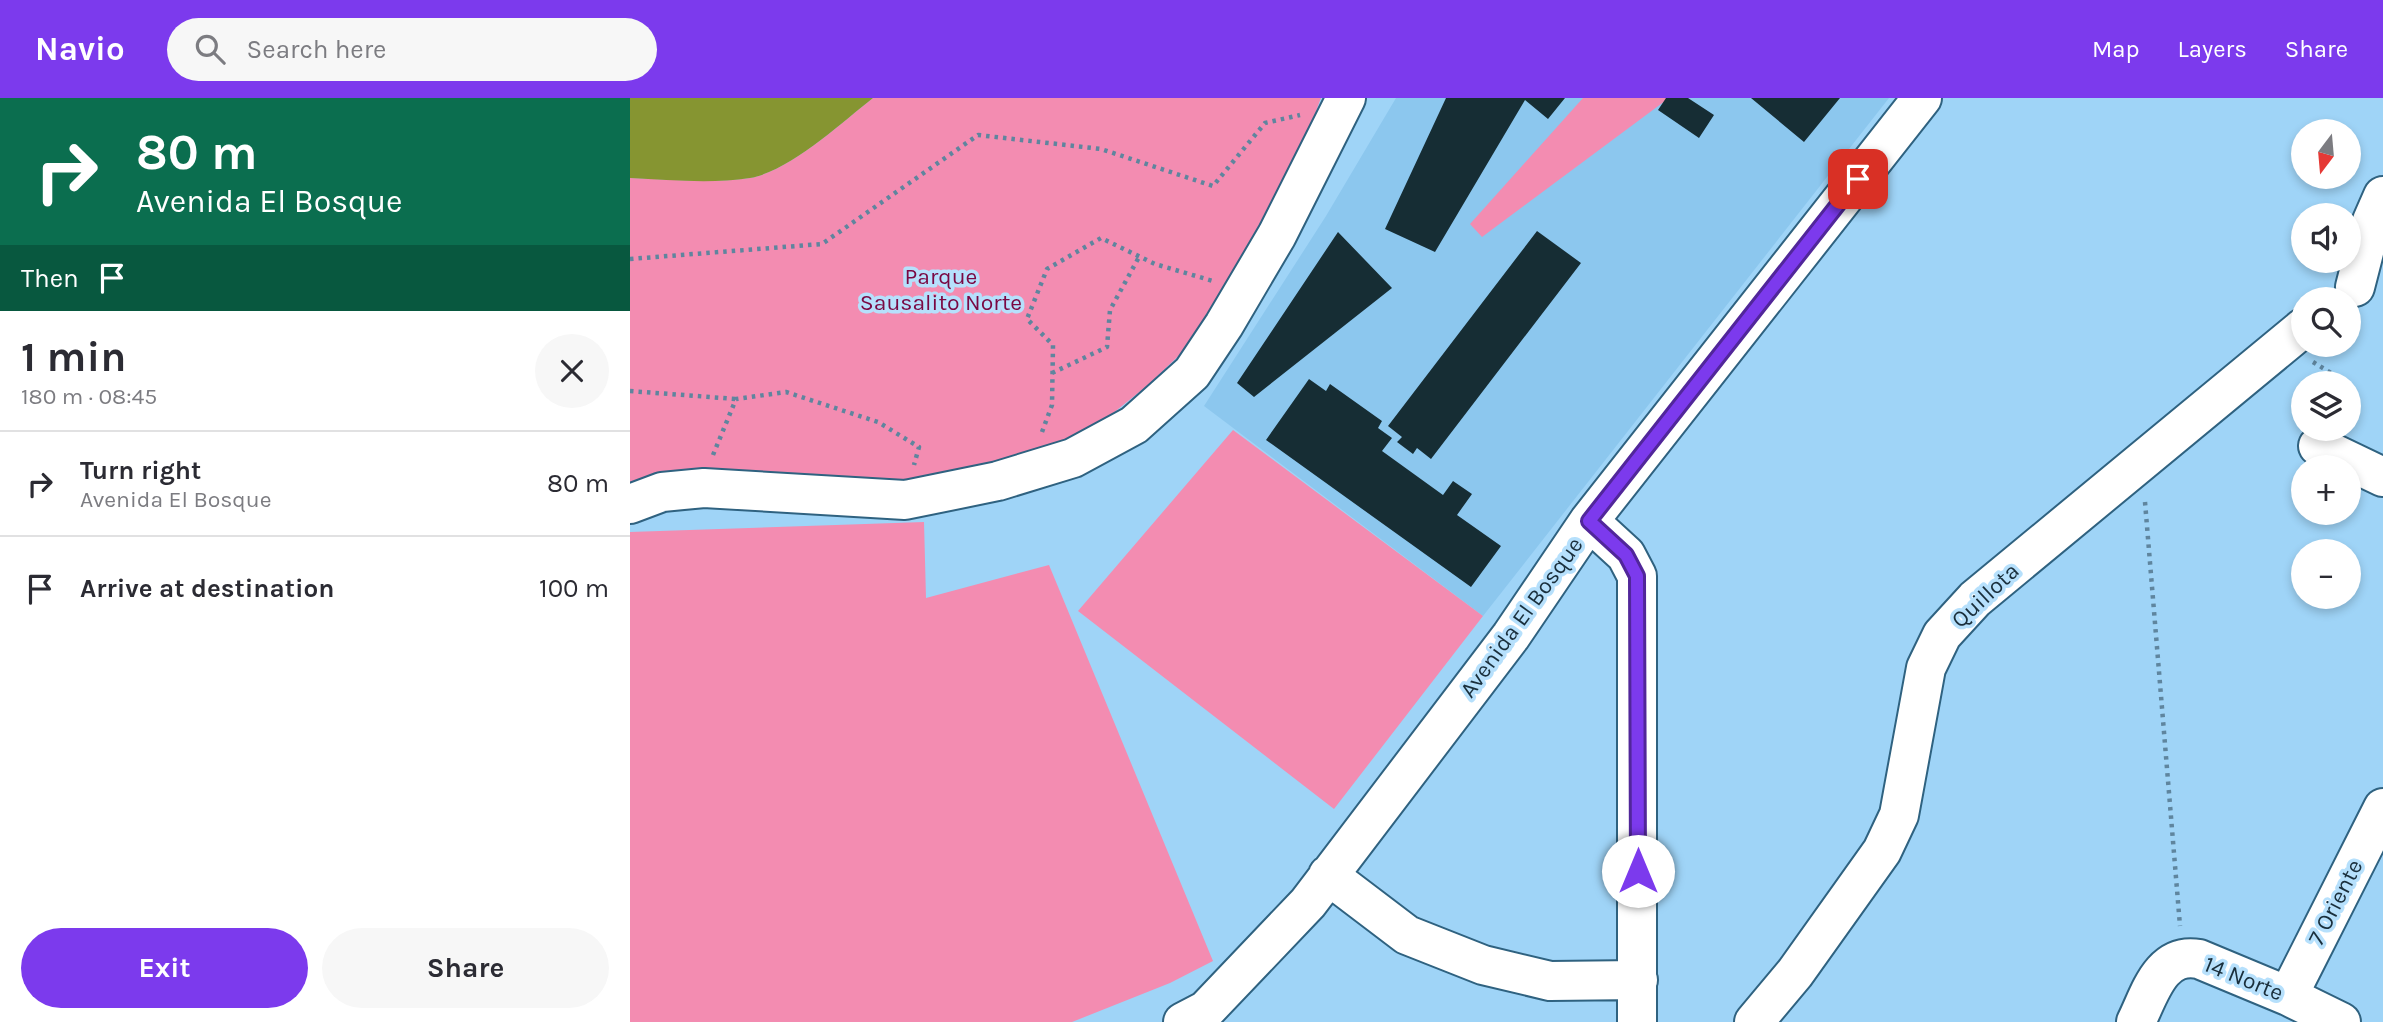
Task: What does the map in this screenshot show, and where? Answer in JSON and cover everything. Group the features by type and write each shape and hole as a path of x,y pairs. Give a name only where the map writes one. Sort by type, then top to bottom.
{"street":[{"name":"Avenida El Bosque","path":"1201,1018 1308,903 1511,636 1589,521 1922,98"},
{"path":"630,504 662,492 704,488 905,500 998,481 1073,458 1134,425 1192,373 1277,235 1344,102"},
{"path":"2359,284 2372,221 2383,195"},
{"name":"Quillota","path":"1754,1022 1795,973 1882,851 1899,815 1926,668 1942,635 1975,599 2291,338"},
{"path":"2318,446 2383,477"},
{"path":"1589,521 1626,555 1637,576 1637,1022"},
{"name":"7 Oriente","path":"2288,996 2383,808"},
{"path":"1328,875 1407,935 1483,965 1550,981 1638,980"},
{"name":"14 Norte","path":"2136,1022 2161,972 2182,957 2199,959 2288,996 2341,1022"}],"path":[{"path":"630,259 822,244 978,135 1101,149 1213,186 1265,123 1344,102"},
{"path":"1027,472 1052,405 1053,345 1027,319 1047,269 1101,239 1154,264 1244,290"},
{"path":"1052,373 1107,347 1110,310 1139,257"},
{"path":"630,391 736,399 786,392 878,422 919,447 905,500"},
{"path":"704,488 715,448 736,399"},
{"path":"2142,459 2182,957"}],"shaded area":[{"path":"630,98 873,98 814,145 782,166 750,178 706,181 630,178"},
{"path":"1396,98 1889,98 1483,616 1204,406 1326,216"}],"green space":[{"name":"Parque Sausalito Norte","path":"873,98 1321,98 1299,156 1246,257 1192,343 1148,385 1086,435 996,473 907,485 630,489 630,178 720,181 765,174 814,145"},
{"path":"1583,98 1669,98 1482,237 1470,224"},
{"path":"1233,430 1483,616 1334,809 1078,611"},
{"path":"924,522 926,598 1049,565 1213,961 1170,983 1072,1022 630,1022 630,532"}],"building":[{"path":"1446,98 1565,98 1548,119 1525,100 1435,252 1385,229"},
{"path":"1666,98 1688,98 1714,115 1699,138 1658,110"},
{"path":"1751,98 1840,98 1804,142"},
{"path":"1537,231 1581,263 1431,459 1417,448 1413,454 1397,442 1402,437 1388,426"},
{"path":"1338,232 1392,288 1254,397 1237,383"},
{"path":"1309,379 1326,391 1330,384 1382,421 1378,428 1392,438 1382,451 1443,495 1453,481 1472,494 1457,515 1501,546 1471,587 1266,440"}],"route":[{"path":"1638,871 1637,576 1626,555 1589,521 1858,179"}]}
